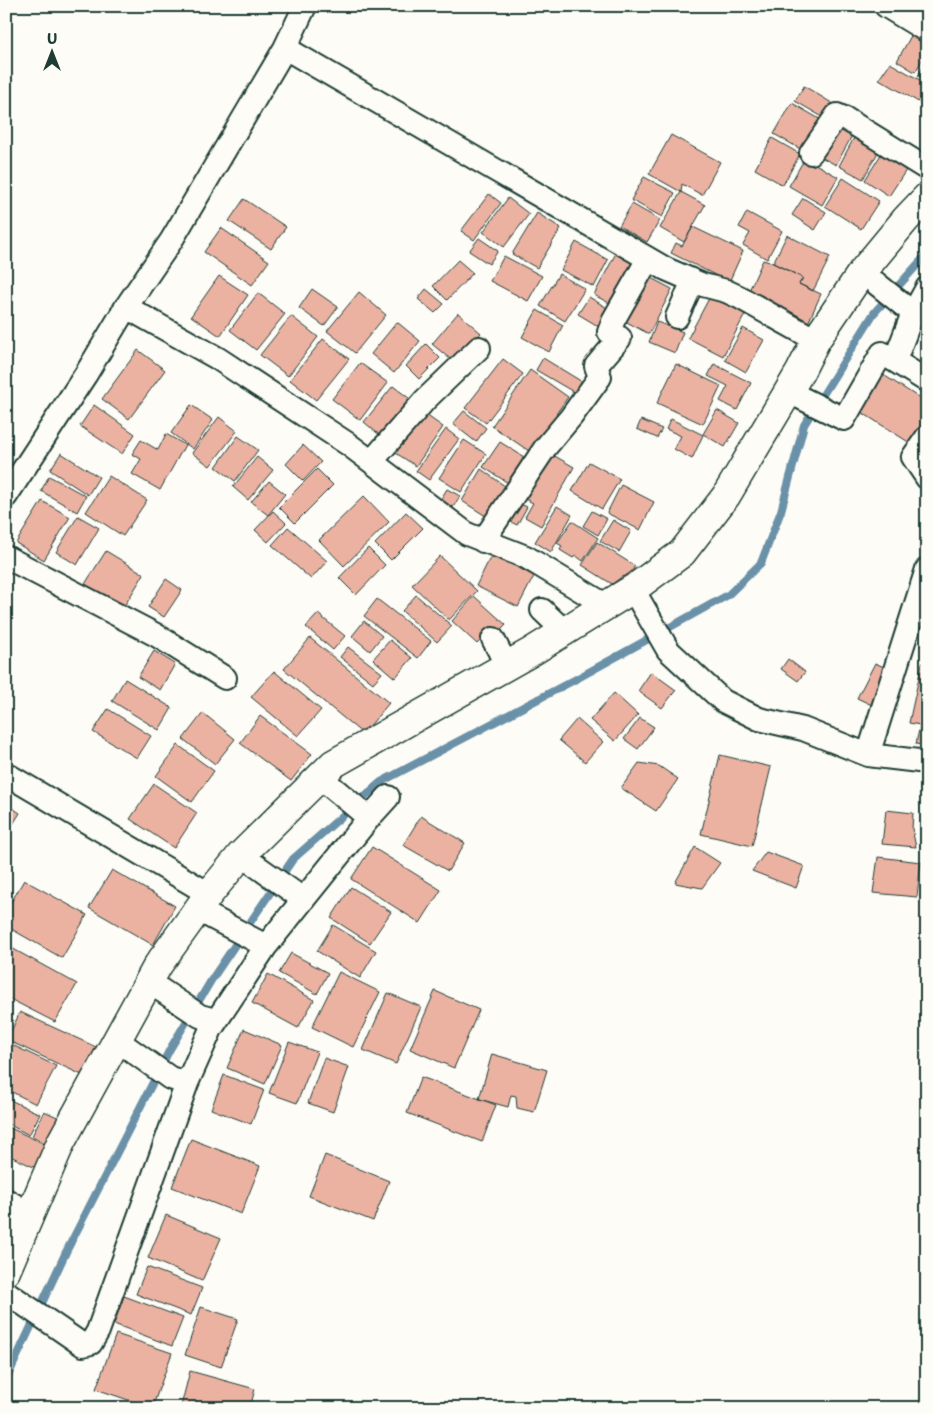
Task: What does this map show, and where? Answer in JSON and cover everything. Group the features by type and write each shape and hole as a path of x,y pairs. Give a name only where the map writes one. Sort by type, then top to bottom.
{"main road":[{"path":"6,1271 61,1142 158,988 158,965 248,860 327,783 334,764 507,666 607,606 637,592 682,553 726,496 795,394 800,372 816,340 866,276 906,219 927,197"}],"street":[{"path":"6,496 86,374 126,306 171,241 285,48 305,6"},
{"path":"886,6 927,30"},
{"path":"285,48 666,269 692,281 732,294 816,340"},
{"path":"811,153 837,115 927,169"},
{"path":"483,541 545,448 571,417 600,377 596,366 620,338 609,332 614,319 648,259"},
{"path":"866,276 908,309"},
{"path":"677,317 692,281"},
{"path":"895,360 908,309 927,288"},
{"path":"126,306 218,358 348,444 467,534 526,557 607,606"},
{"path":"372,461 424,400 479,348"},
{"path":"795,394 844,419 882,352 927,381"},
{"path":"927,437 913,457 927,478"},
{"path":"6,557 156,635 225,678"},
{"path":"868,755 927,569"},
{"path":"637,592 668,650 724,701 759,719 803,729 868,755 927,762"},
{"path":"542,610 564,632"},
{"path":"493,639 507,666"},
{"path":"6,774 261,943"},
{"path":"327,783 365,815"},
{"path":"13,1298 84,1345 91,1343 98,1331 179,1080 208,1018 295,893 365,815 388,797"},
{"path":"248,860 295,893"},
{"path":"158,988 208,1018"},
{"path":"123,1044 179,1080"},
{"path":"6,1200 30,1214"}],"building":[{"path":"916,6 927,6 927,18 914,10"},
{"path":"912,34 927,42 927,52 915,72 897,61"},
{"path":"927,60 927,80 918,76"},
{"path":"890,63 927,84 927,107 879,79"},
{"path":"804,86 835,105 826,119 795,101"},
{"path":"792,103 823,121 804,151 774,134"},
{"path":"838,123 854,132 836,165 819,156"},
{"path":"856,134 881,147 863,179 839,166"},
{"path":"671,135 720,162 702,195 682,184 681,192 649,174"},
{"path":"772,138 800,154 783,185 755,169"},
{"path":"885,148 910,164 889,196 865,180"},
{"path":"805,158 838,177 822,205 789,186"},
{"path":"644,177 675,193 662,217 631,200"},
{"path":"843,178 879,201 861,229 825,206"},
{"path":"681,192 705,205 684,242 660,228"},
{"path":"489,194 501,203 474,240 461,231"},
{"path":"508,198 529,214 504,247 483,232"},
{"path":"803,198 826,212 815,230 792,215"},
{"path":"244,199 286,227 271,249 229,221"},
{"path":"632,204 660,220 647,242 619,226"},
{"path":"747,212 782,231 767,259 743,245 750,233 739,227"},
{"path":"537,213 561,228 537,268 512,254"},
{"path":"693,227 743,251 729,282 671,253 676,243 682,246"},
{"path":"221,228 269,261 252,285 204,252"},
{"path":"787,235 830,257 813,291 799,284 803,278 773,263"},
{"path":"479,238 498,251 489,264 469,251"},
{"path":"576,242 608,260 594,287 561,270"},
{"path":"616,253 633,262 611,304 594,295"},
{"path":"504,256 542,276 528,301 490,281"},
{"path":"458,260 473,273 447,300 433,286"},
{"path":"763,260 803,278 799,284 821,294 808,323 747,295"},
{"path":"559,274 585,289 565,321 540,306"},
{"path":"219,276 248,295 220,336 191,316"},
{"path":"647,276 672,289 649,334 623,320"},
{"path":"312,289 338,307 324,326 299,308"},
{"path":"426,289 444,304 435,313 418,299"},
{"path":"714,289 749,307 723,356 688,338"},
{"path":"359,292 386,315 355,353 327,331"},
{"path":"258,293 285,314 256,350 230,330"},
{"path":"589,297 609,309 598,326 578,314"},
{"path":"537,310 563,325 549,352 522,337"},
{"path":"458,313 481,333 455,363 432,344"},
{"path":"291,316 318,337 288,376 260,355"},
{"path":"397,322 420,341 394,373 371,354"},
{"path":"657,322 683,332 675,353 649,342"},
{"path":"743,328 764,340 746,372 725,360"},
{"path":"323,339 349,359 316,400 290,380"},
{"path":"426,344 440,358 419,379 406,366"},
{"path":"138,350 165,370 129,419 102,399"},
{"path":"543,358 584,383 577,394 536,370"},
{"path":"503,359 523,374 486,423 465,408"},
{"path":"360,363 388,383 360,420 332,399"},
{"path":"676,364 721,386 703,424 657,403"},
{"path":"714,364 751,383 737,410 720,401 728,386 708,376"},
{"path":"530,370 568,397 556,414 563,419 552,436 544,430 529,451 492,426"},
{"path":"882,374 927,403 927,417 910,443 858,410"},
{"path":"393,386 418,405 388,442 364,422"},
{"path":"94,405 135,434 122,454 80,426"},
{"path":"191,405 213,420 193,449 171,433"},
{"path":"419,410 443,427 416,466 391,450"},
{"path":"717,410 739,423 725,447 703,434"},
{"path":"464,411 486,428 476,442 453,424"},
{"path":"219,417 237,431 210,466 192,453"},
{"path":"671,419 703,435 692,459 674,449 681,436 666,429"},
{"path":"641,420 662,429 657,438 637,429"},
{"path":"446,429 459,439 429,480 416,471"},
{"path":"166,434 185,445 160,490 132,474 141,459 132,454 141,440 158,450"},
{"path":"238,436 258,450 235,481 216,467"},
{"path":"464,440 486,454 461,492 439,478"},
{"path":"500,442 532,462 516,488 483,467"},
{"path":"303,445 321,462 303,481 286,464"},
{"path":"546,451 574,467 541,526 525,517 533,503 521,497"},
{"path":"61,453 99,477 88,495 50,470"},
{"path":"257,457 273,470 248,500 233,487"},
{"path":"589,462 620,479 602,509 572,491"},
{"path":"317,469 333,485 295,523 279,507"},
{"path":"481,469 509,489 489,518 462,501"},
{"path":"49,476 86,496 77,512 41,491"},
{"path":"109,476 147,500 123,536 86,512"},
{"path":"269,481 285,494 268,515 251,502"},
{"path":"621,485 654,502 640,530 607,513"},
{"path":"447,489 460,496 452,509 439,502"},
{"path":"364,496 389,522 344,566 319,540"},
{"path":"42,501 70,517 44,560 16,543"},
{"path":"516,502 527,507 517,525 507,520"},
{"path":"557,506 572,515 551,552 535,542"},
{"path":"273,511 286,523 268,542 255,530"},
{"path":"592,511 607,519 598,535 583,526"},
{"path":"406,512 423,528 391,560 375,544"},
{"path":"78,516 99,528 77,565 56,552"},
{"path":"613,520 631,531 619,552 600,541"},
{"path":"572,521 598,538 583,561 575,555 573,558 560,550 562,546 557,543"},
{"path":"288,527 327,561 311,579 272,545"},
{"path":"597,542 635,566 627,579 623,576 612,584 582,565"},
{"path":"368,548 385,565 356,595 339,578"},
{"path":"106,551 144,574 123,608 85,584"},
{"path":"492,554 534,576 518,607 476,586"},
{"path":"440,556 477,591 449,620 412,585"},
{"path":"166,579 182,590 164,617 148,607"},
{"path":"416,595 452,626 437,642 402,611"},
{"path":"474,596 506,625 498,633 492,628 477,644 452,621"},
{"path":"377,599 431,641 418,658 364,616"},
{"path":"318,614 345,636 333,650 306,627"},
{"path":"364,621 382,636 370,651 352,636"},
{"path":"310,638 389,703 363,734 284,669"},
{"path":"390,640 412,658 395,678 373,659"},
{"path":"348,647 382,673 373,683 340,657"},
{"path":"154,651 175,664 160,690 138,677"},
{"path":"788,659 805,672 798,681 781,669"},
{"path":"875,663 891,670 874,706 857,698"},
{"path":"922,663 927,664 927,746 916,744 920,725 909,723"},
{"path":"274,671 321,710 298,736 251,697"},
{"path":"651,672 676,690 662,708 638,691"},
{"path":"125,679 172,708 159,730 112,701"},
{"path":"614,693 638,715 615,741 590,720"},
{"path":"108,709 151,736 137,758 93,732"},
{"path":"203,713 235,739 215,764 183,739"},
{"path":"260,716 312,754 291,781 240,743"},
{"path":"640,718 654,727 638,749 624,739"},
{"path":"577,719 603,742 585,762 559,740"},
{"path":"178,745 214,771 192,802 156,776"},
{"path":"720,755 771,767 752,846 701,834"},
{"path":"639,763 659,766 678,779 656,811 621,788"},
{"path":"154,784 197,813 174,848 130,819"},
{"path":"6,804 20,813 6,835"},
{"path":"886,810 913,813 912,829 916,847 882,844"},
{"path":"421,816 465,843 448,871 403,845"},
{"path":"372,847 441,890 420,923 351,879"},
{"path":"695,847 720,863 702,888 675,883"},
{"path":"766,852 804,866 796,888 752,871"},
{"path":"878,857 921,862 917,897 873,893"},
{"path":"112,870 175,906 153,945 89,908"},
{"path":"24,880 87,915 62,958 6,926 6,911"},
{"path":"351,887 391,912 370,943 331,918"},
{"path":"333,925 376,951 360,978 317,951"},
{"path":"6,945 77,984 55,1022 6,997"},
{"path":"291,953 328,973 317,994 279,973"},
{"path":"339,972 380,992 353,1047 312,1027"},
{"path":"268,974 314,1000 298,1028 252,1003"},
{"path":"435,991 479,1010 454,1068 410,1049"},
{"path":"388,993 421,1007 396,1064 363,1050"},
{"path":"20,1012 96,1047 82,1075 7,1040"},
{"path":"244,1029 282,1045 265,1084 227,1068"},
{"path":"6,1042 56,1066 36,1104 6,1089"},
{"path":"289,1042 317,1052 297,1103 269,1093"},
{"path":"492,1054 547,1070 534,1112 517,1108 516,1096 511,1095 508,1107 479,1099"},
{"path":"324,1058 349,1067 333,1112 308,1103"},
{"path":"224,1075 264,1090 251,1124 211,1109"},
{"path":"421,1077 496,1105 482,1142 407,1113"},
{"path":"6,1098 40,1114 29,1135 6,1123"},
{"path":"44,1111 64,1120 51,1146 32,1136"},
{"path":"6,1126 51,1147 40,1170 6,1154"},
{"path":"191,1139 260,1166 241,1214 172,1187"},
{"path":"325,1155 389,1181 373,1221 309,1196"},
{"path":"166,1215 221,1238 202,1281 148,1258"},
{"path":"147,1267 202,1288 191,1315 136,1294"},
{"path":"124,1296 183,1318 172,1346 114,1324"},
{"path":"201,1307 238,1319 221,1367 185,1355"},
{"path":"116,1334 172,1353 152,1408 96,1389"},
{"path":"190,1371 255,1389 250,1408 187,1408 181,1406"}],"waterway":[{"path":"6,1380 66,1252 170,1049 212,979 293,859 381,782 578,678 728,595 761,563 781,511 804,425 874,313 927,254"}]}
